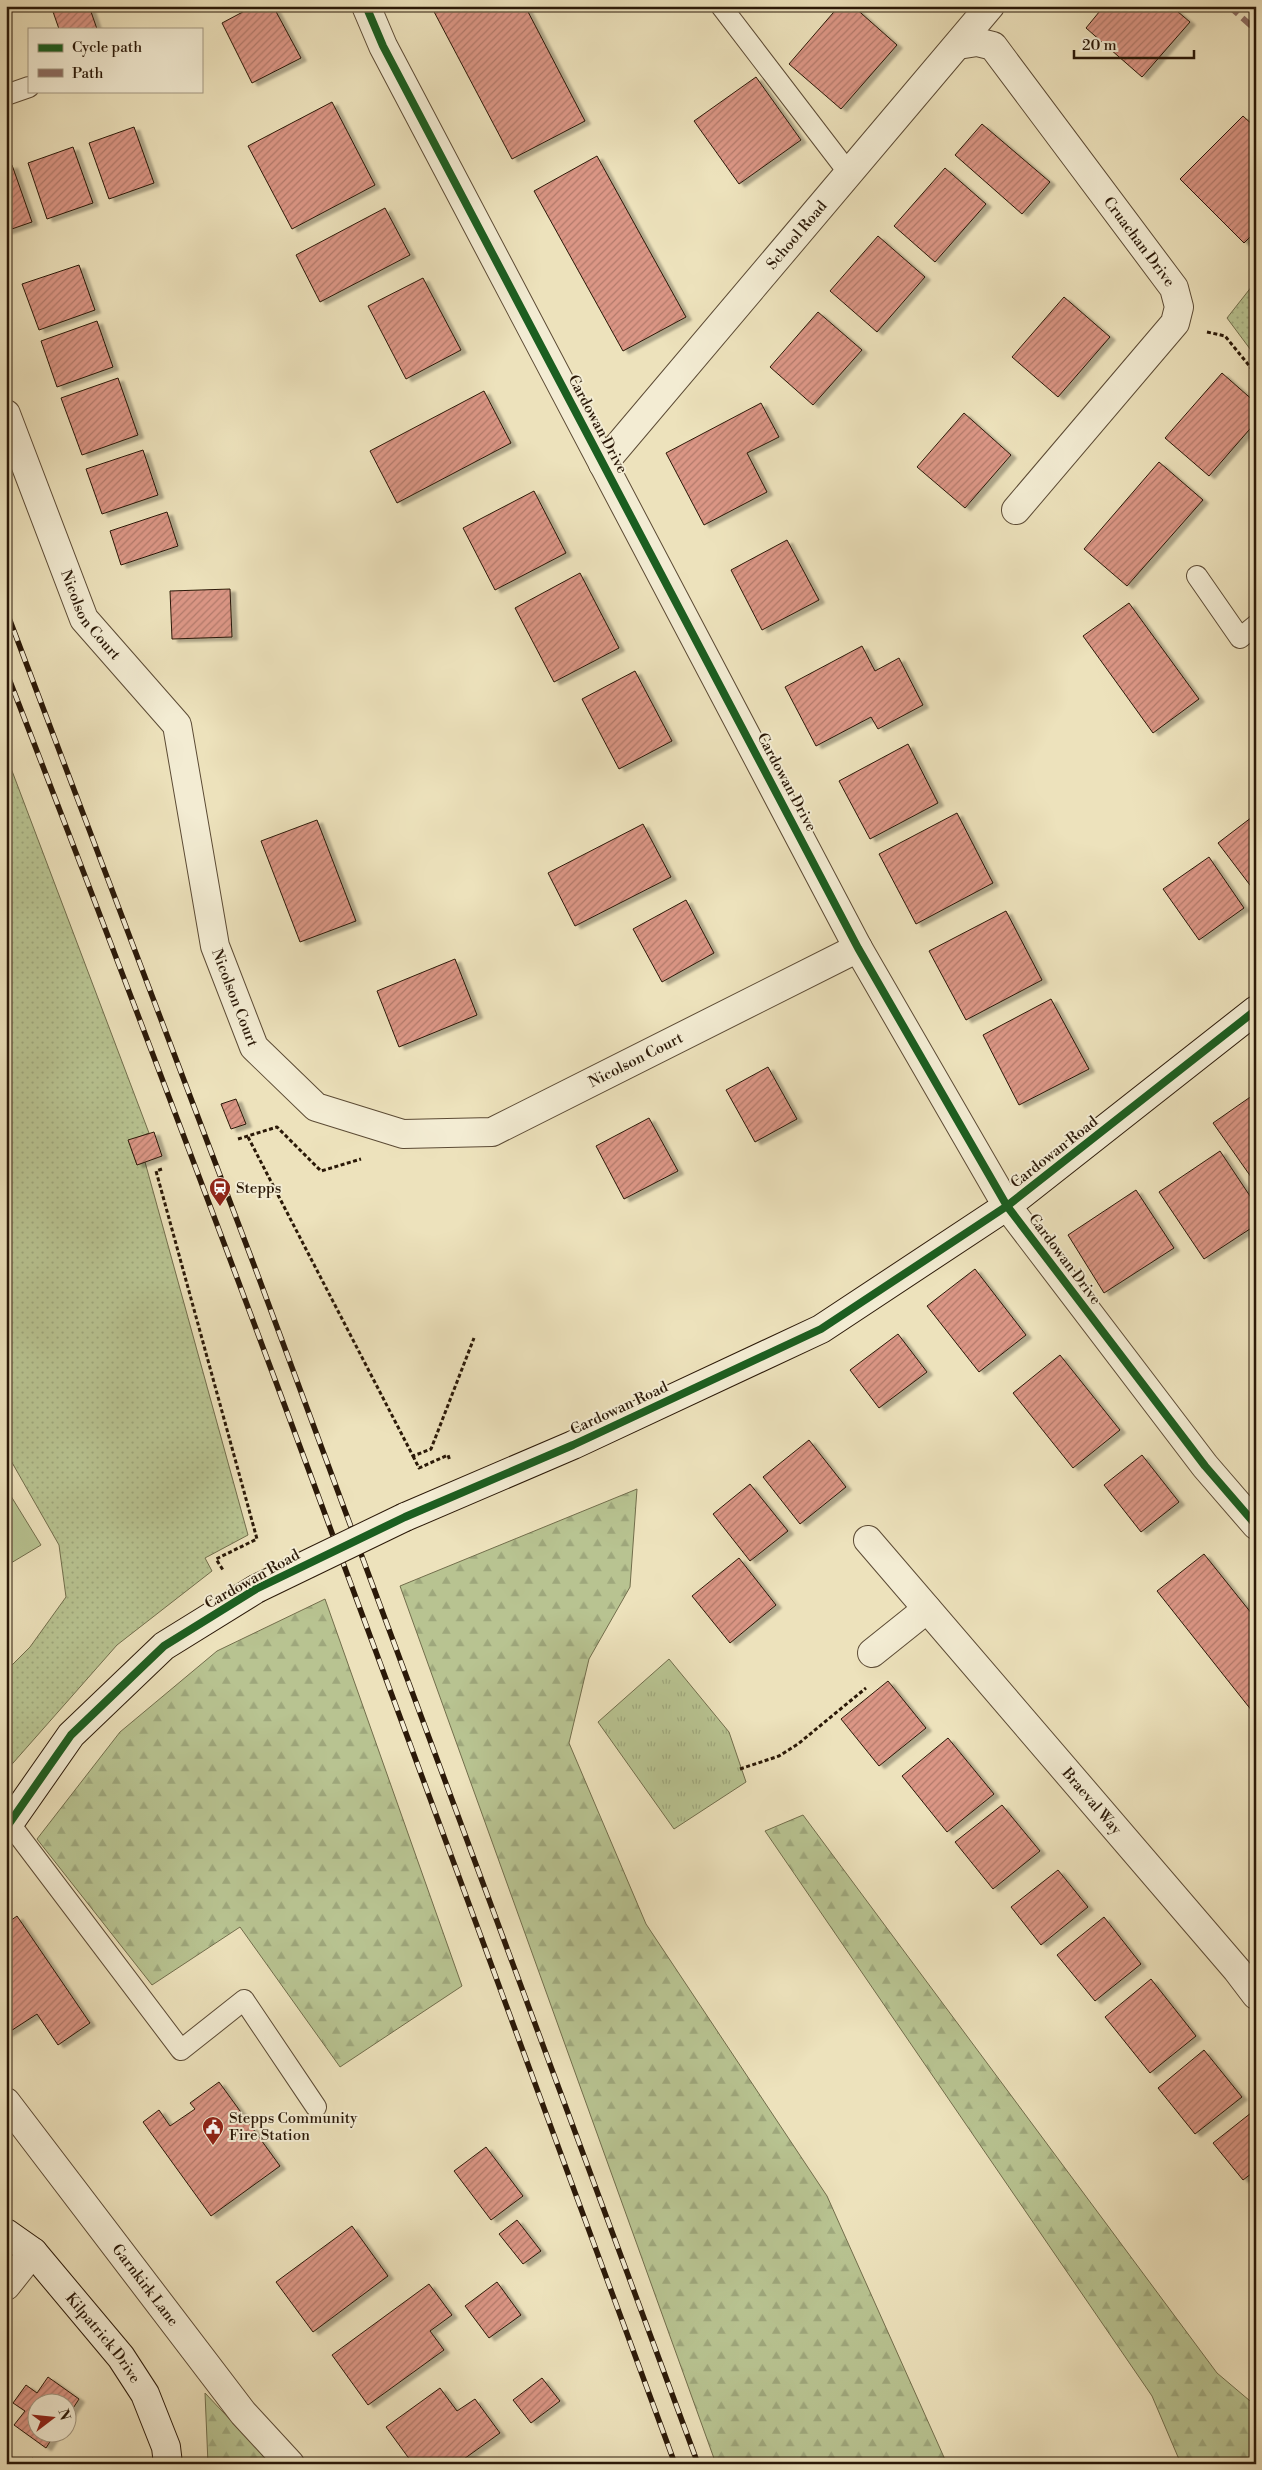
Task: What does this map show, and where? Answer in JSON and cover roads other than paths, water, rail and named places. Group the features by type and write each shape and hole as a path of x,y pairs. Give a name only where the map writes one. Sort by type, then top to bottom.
{"street":[{"name":"Cardowan Drive","path":"366,6 383,46 858,948 1007,1206 1205,1466 1256,1525"},
{"name":"School Road","path":"603,464 990,6"},
{"name":"Cruachan Drive","path":"958,45 977,42 993,46 1174,288 1179,307 1175,323 1016,510"},
{"name":"Nicolson Court","path":"6,414 84,619 176,725 215,946 254,1047 316,1107 403,1134 492,1132 858,948"},
{"name":"Cardowan Road","path":"8,1826 71,1735 164,1646 248,1594 405,1517 573,1445 821,1329 1007,1206 1256,1010"},
{"name":"Braeval Way","path":"868,1540 927,1609 1246,1962 1256,1995"},
{"path":"872,1653 927,1609"},
{"name":"Garnkirk Lane","path":"6,2102 243,2413 290,2464"},
{"name":"Kilpatrick Drive","path":"6,2233 33,2252 122,2357 145,2394 166,2447 168,2464"},
{"path":"6,2286 33,2252"}],"lane":[{"path":"721,6 848,172"},
{"path":"6,95 28,87"},
{"path":"1197,576 1240,638 1256,625"},
{"path":"8,1826 181,2050 244,2000 316,2107"}],"railway":[{"path":"6,610 257,1273 698,2464"},
{"path":"6,671 261,1342 675,2464"}],"place":[{"name":"Stepps","path":"220,1207"},
{"name":"Stepps Community Fire Station","path":"213,2146"}]}
